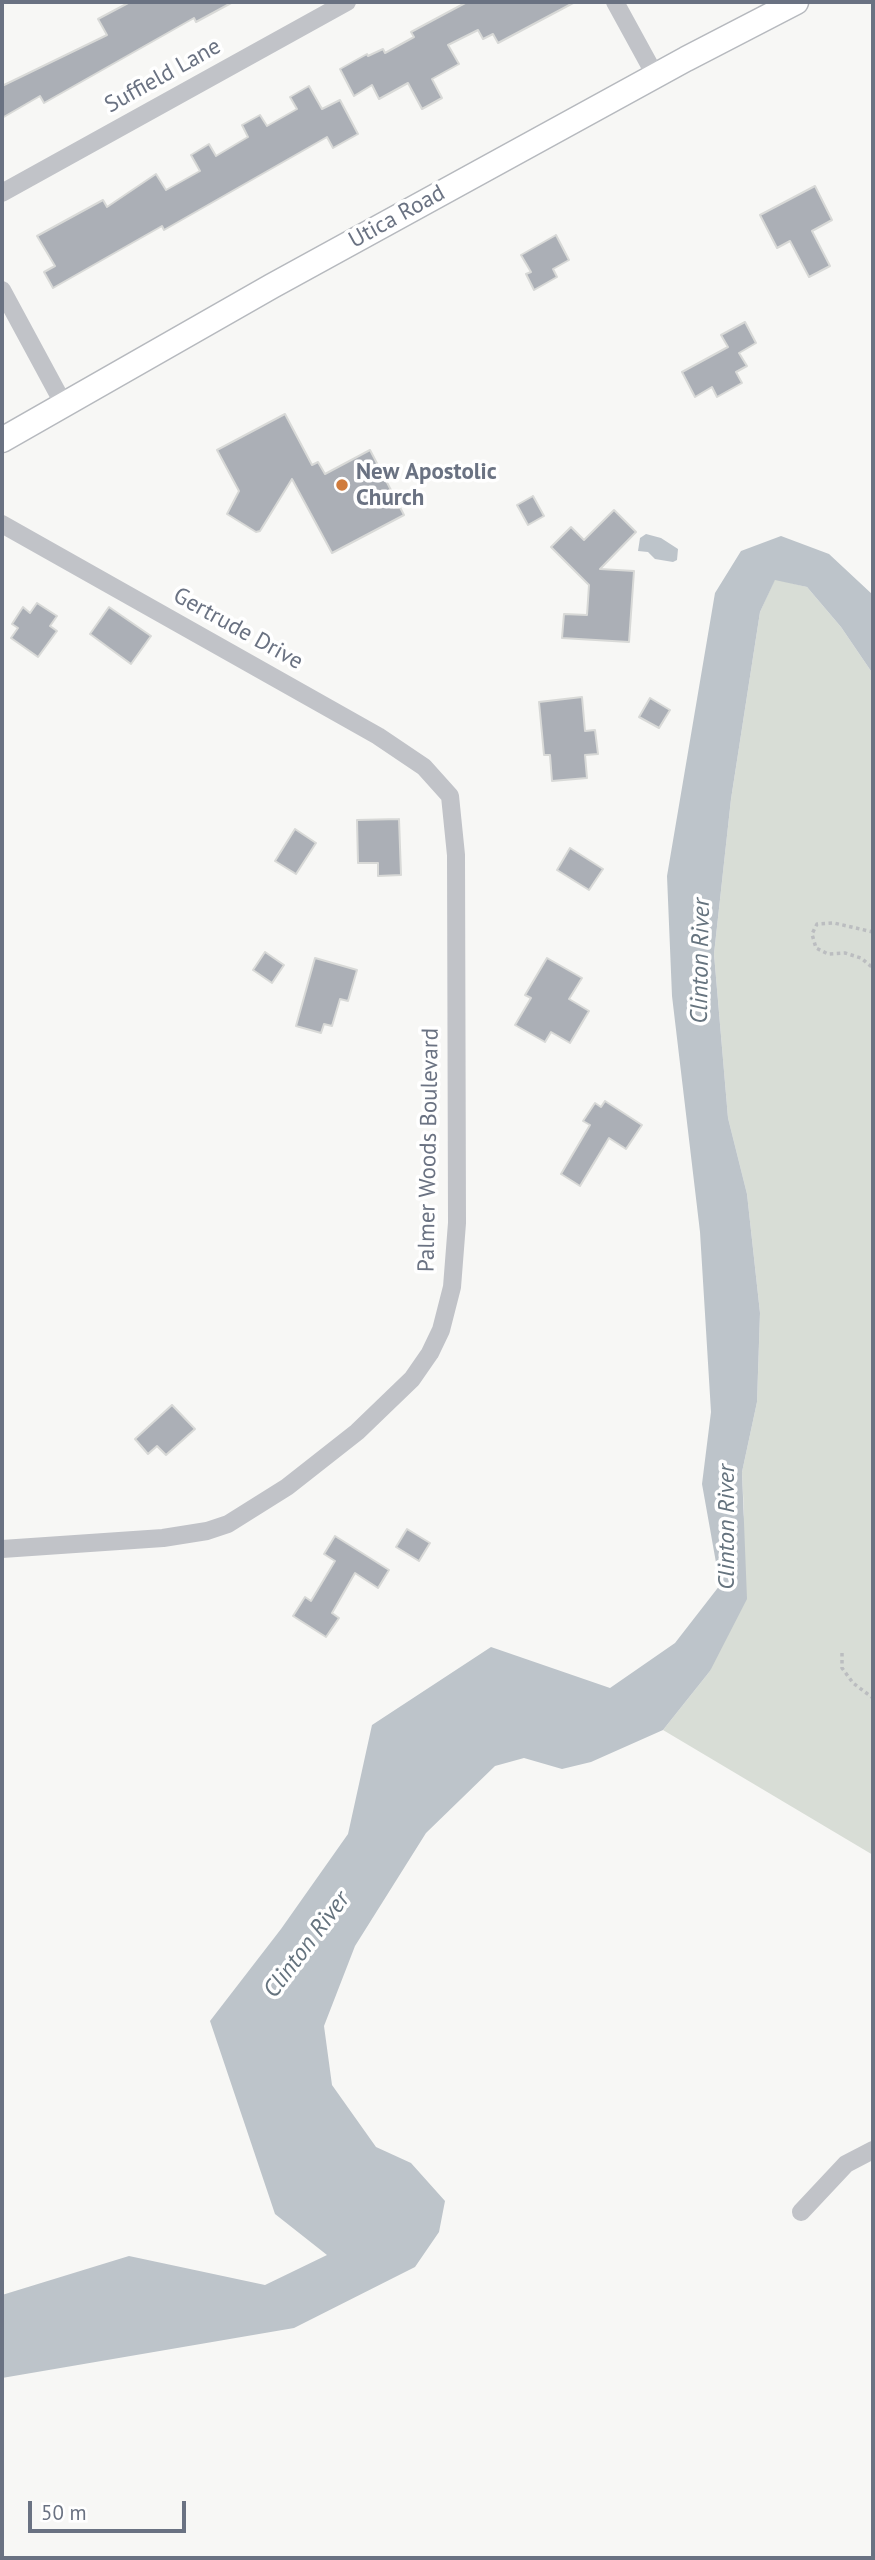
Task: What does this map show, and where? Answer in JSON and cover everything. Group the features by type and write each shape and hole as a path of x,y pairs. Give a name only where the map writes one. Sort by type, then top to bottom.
{"street":[{"path":"615,2 655,75"},
{"name":"Utica Road","path":"2,440 63,402 655,75 796,2"},
{"name":"Suffield Lane","path":"2,193 341,3"},
{"path":"2,290 63,402"},
{"name":"Gertrude Drive","path":"2,524 378,736 414,759 443,787"},
{"name":"Palmer Woods Boulevard","path":"2,1549 163,1538 208,1531 228,1524 329,1457 412,1379 430,1353 448,1308 457,1258 456,855 450,796 443,787"},
{"path":"801,2212 846,2164 873,2150"}],"path":[{"path":"873,932 834,923 817,924 812,934 816,948 828,954 845,953 861,958 873,968"},
{"path":"842,1653 842,1668 853,1683 873,1698"}],"shaded area":[{"path":"775,579 807,587 841,627 873,674 873,1855 663,1730 710,1671 744,1514 742,1472 757,1402 760,1313 747,1194 728,1118 714,954 731,799 760,612"}],"water":[{"path":"646,534 661,538 678,549 677,560 673,562 655,559 648,552 638,551 640,538"},
{"name":"Clinton River","path":"781,536 829,554 873,595 873,674 841,627 807,587 775,580 760,612 731,799 714,954 728,1118 747,1194 760,1313 757,1402 742,1472 747,1599 710,1671 663,1730 591,1762 562,1769 524,1758 495,1766 426,1833 355,1946 324,2026 332,2085 376,2147 411,2163 445,2201 439,2232 415,2267 294,2328 2,2378 2,2295 129,2256 265,2285 327,2255 275,2214 210,2021 281,1929 348,1834 372,1725 491,1647 610,1688 675,1643 720,1585 702,1484 711,1412 700,1232 672,996 667,876 715,593 741,551"}],"building":[{"path":"130,2 233,2 196,22 194,18 44,103 40,96 2,118 2,86 107,35 98,19"},
{"path":"467,2 575,2 498,43 493,34 483,39 478,30 448,45 459,64 432,79 442,98 422,109 408,83 379,99 372,85 354,96 340,69 367,54 368,56 383,49 385,53 414,37 411,32"},
{"path":"309,86 322,109 340,100 358,134 333,148 327,137 164,230 162,226 53,288 44,272 55,266 37,236 103,200 107,207 156,174 166,190 200,171 191,155 209,144 216,156 248,137 242,125 260,115 267,126 297,109 290,97"},
{"path":"815,186 832,220 812,231 830,266 809,277 790,241 777,248 760,215"},
{"path":"556,235 569,260 553,269 557,277 534,290 526,274 531,272 521,255"},
{"path":"745,322 756,343 739,353 747,366 736,372 742,383 717,397 712,387 695,397 682,372 728,347 721,335"},
{"name":"New Apostolic Church","path":"285,414 312,465 318,462 325,474 370,450 404,515 332,553 292,479 260,531 256,532 227,514 239,491 217,450"},
{"path":"533,496 544,516 528,525 517,505"},
{"path":"614,510 636,532 600,569 634,571 629,642 562,638 564,614 587,615 589,585 551,547 571,527 584,540"},
{"path":"37,603 57,616 50,626 57,631 38,657 11,638 18,628 12,624 23,607 30,613"},
{"path":"109,607 151,636 131,664 90,634"},
{"path":"582,697 585,731 595,730 598,754 585,755 587,778 552,781 550,755 544,755 539,702"},
{"path":"650,698 670,710 659,728 639,717"},
{"path":"399,819 401,875 378,876 378,863 358,863 357,820"},
{"path":"295,829 316,843 296,874 275,861"},
{"path":"570,848 603,869 589,890 557,870"},
{"path":"265,952 284,965 272,983 253,970"},
{"path":"315,958 357,970 348,1001 340,999 332,1026 324,1024 321,1033 296,1026"},
{"path":"547,958 582,978 569,999 589,1011 570,1043 551,1032 545,1042 515,1025 531,998 525,995"},
{"path":"605,1101 642,1125 626,1149 609,1138 580,1186 561,1174 590,1125 583,1121 595,1103 601,1107"},
{"path":"172,1405 195,1429 166,1455 157,1446 148,1454 135,1439"},
{"path":"407,1529 430,1543 419,1561 396,1547"},
{"path":"335,1536 389,1570 378,1588 355,1573 332,1613 339,1618 326,1637 293,1616 305,1597 311,1601 335,1561 324,1554"}],"place":[{"name":"New Apostolic Church","path":"342,485"}]}
